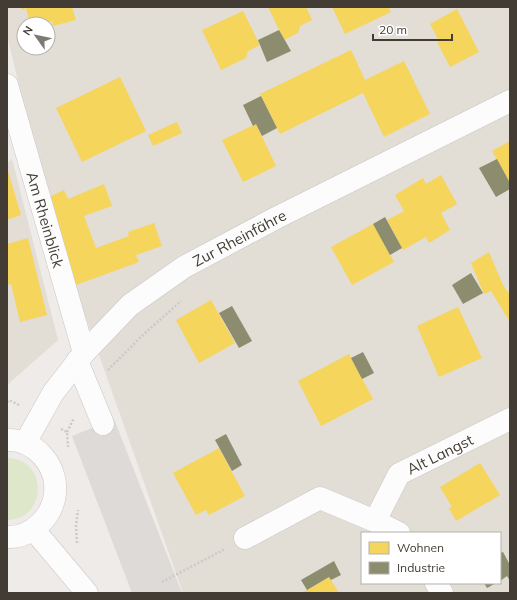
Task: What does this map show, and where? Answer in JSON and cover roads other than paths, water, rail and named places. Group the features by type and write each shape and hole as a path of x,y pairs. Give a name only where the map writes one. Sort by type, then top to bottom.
{"street":[{"name":"Am Rheinblick","path":"7,85 90,392 103,424"},
{"name":"Zur Rheinfähre","path":"16,441 81,357 130,305 184,267 276,218 510,101"},
{"name":"Alt Langst","path":"375,521 399,474 510,418"},
{"path":"7,537 22,535 34,530 52,507 55,493 55,480 48,462 32,446 16,441"},
{"path":"245,538 320,498 397,532"},
{"path":"34,530 87,593"},
{"path":"437,584 442,593"}]}
